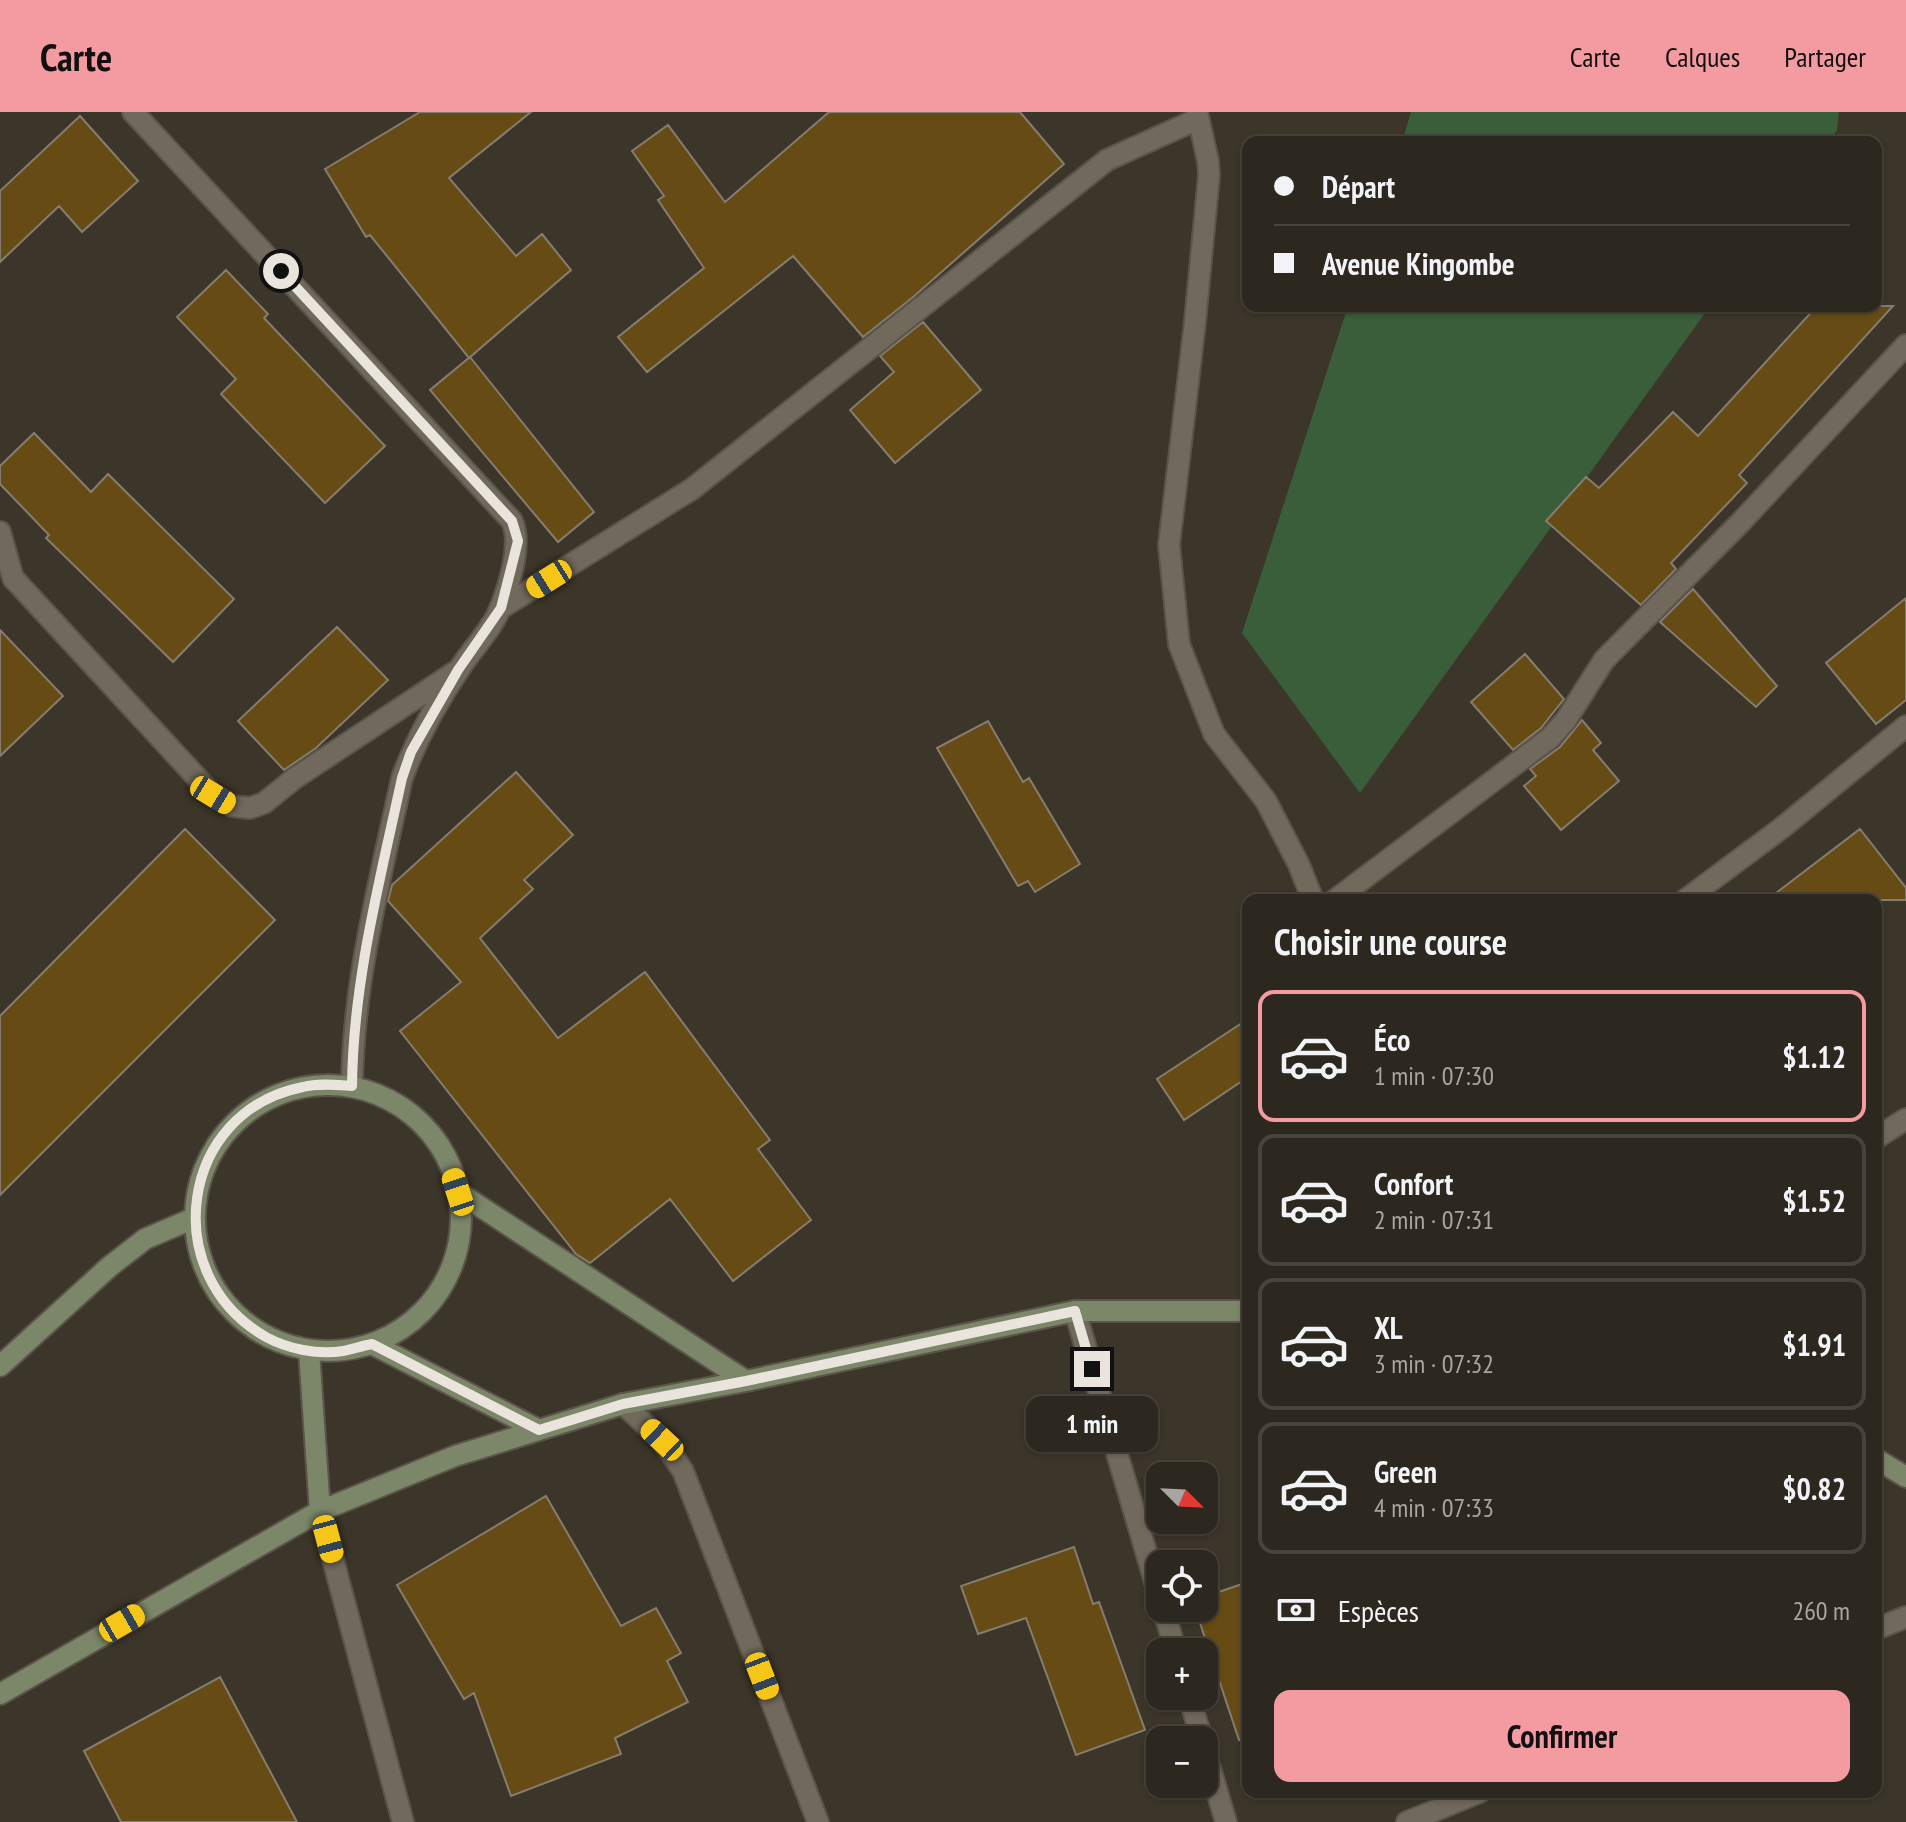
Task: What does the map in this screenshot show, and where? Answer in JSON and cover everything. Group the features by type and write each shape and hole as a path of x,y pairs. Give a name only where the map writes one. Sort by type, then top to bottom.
{"street":[{"path":"133,112 512,521 518,541 501,608 458,670 411,752 402,778 363,961 352,1045 352,1086"},
{"path":"501,608 692,489 1107,160 1198,116 1209,175 1169,545 1179,644 1214,734 1266,801 1311,894"},
{"path":"1343,894 1550,738 1566,720 1604,660 1740,523 1906,345"},
{"path":"0,532 6,585 213,795 232,806 250,808 264,803 295,778 458,670"},
{"path":"1693,894 1783,827 1906,726"},
{"path":"304,1086 352,1086 382,1095 409,1112 432,1134 448,1161 458,1192 461,1223 456,1255 444,1284 425,1309 401,1330 372,1344 341,1351 309,1351 279,1344 251,1328 227,1307 209,1281 198,1250 194,1218 198,1187 222,1137 259,1104 304,1086"},
{"path":"1882,1134 1906,1119"},
{"path":"458,1192 746,1381"},
{"path":"0,1366 109,1267 145,1239 194,1218"},
{"path":"1075,1311 1146,1552"},
{"path":"0,1694 320,1511 455,1456 623,1404 1075,1311 1242,1311"},
{"path":"372,1344 539,1430"},
{"path":"309,1351 320,1511 403,1822"},
{"path":"623,1404 662,1440 683,1471 818,1822"},
{"path":"1882,1463 1906,1477"},
{"path":"1882,1627 1906,1617"},
{"path":"1218,1795 1226,1822"},
{"path":"1407,1822 1465,1798"}],"green space":[{"path":"1411,112 1839,112 1837,130 1832,136 1404,136"},
{"path":"1346,312 1706,312 1360,793 1242,633"}],"building":[{"path":"420,112 531,112 449,178 516,256 542,234 571,270 469,358 370,235 366,237 325,169"},
{"path":"829,112 1020,112 1064,164 912,298 863,337 793,256 647,372 618,337 704,268 658,200 664,196 632,151 668,125 725,202"},
{"path":"80,116 138,181 82,232 59,206 0,262 0,191"},
{"path":"226,270 268,314 264,318 385,446 325,503 221,394 236,379 177,317"},
{"path":"1882,306 1893,306 1739,475 1747,483 1671,563 1676,569 1641,605 1546,521 1586,477 1599,488 1673,412 1698,436 1812,312 1882,312"},
{"path":"923,322 981,390 895,463 850,410 894,372 880,356"},
{"path":"470,357 594,512 558,542 430,390"},
{"path":"34,433 91,492 108,474 234,599 173,662 46,538 49,535 0,484 0,466"},
{"path":"1693,589 1777,686 1756,707 1660,622"},
{"path":"1906,598 1906,700 1876,724 1826,663"},
{"path":"337,627 388,680 316,748 284,770 238,721"},
{"path":"0,630 63,696 0,756"},
{"path":"1525,654 1564,699 1541,728 1513,750 1471,702"},
{"path":"1582,720 1601,743 1593,750 1619,781 1561,830 1524,786 1536,776 1530,769 1560,747"},
{"path":"988,721 1023,782 1029,778 1080,864 1035,892 1028,881 1018,886 937,748"},
{"path":"516,772 573,835 524,880 533,889 480,938 558,1038 645,972 770,1140 758,1149 811,1220 733,1281 670,1199 590,1263 576,1254 400,1031 461,982 388,901 392,885"},
{"path":"185,829 275,920 0,1195 0,1016"},
{"path":"1860,829 1906,888 1906,900 1882,900 1882,894 1775,894"},
{"path":"1242,1023 1242,1081 1184,1120 1157,1079"},
{"path":"546,1496 621,1626 656,1608 681,1653 667,1661 688,1702 615,1738 621,1754 511,1796 474,1693 464,1699 397,1585"},
{"path":"1074,1547 1093,1604 1099,1602 1145,1730 1076,1755 1026,1618 978,1634 961,1586"},
{"path":"1242,1584 1242,1740 1239,1740 1218,1677 1218,1638 1205,1638 1200,1622 1218,1622 1218,1592"},
{"path":"220,1677 297,1822 121,1822 84,1751"}],"route":[{"path":"281,271 512,521 518,541 501,608 458,670 411,752 402,778 363,961 352,1045 352,1086 304,1086 259,1104 222,1137 198,1187 194,1218 198,1250 209,1281 227,1307 251,1328 279,1344 309,1351 341,1351 372,1344 539,1430 623,1404 1075,1311 1092,1369"}]}
